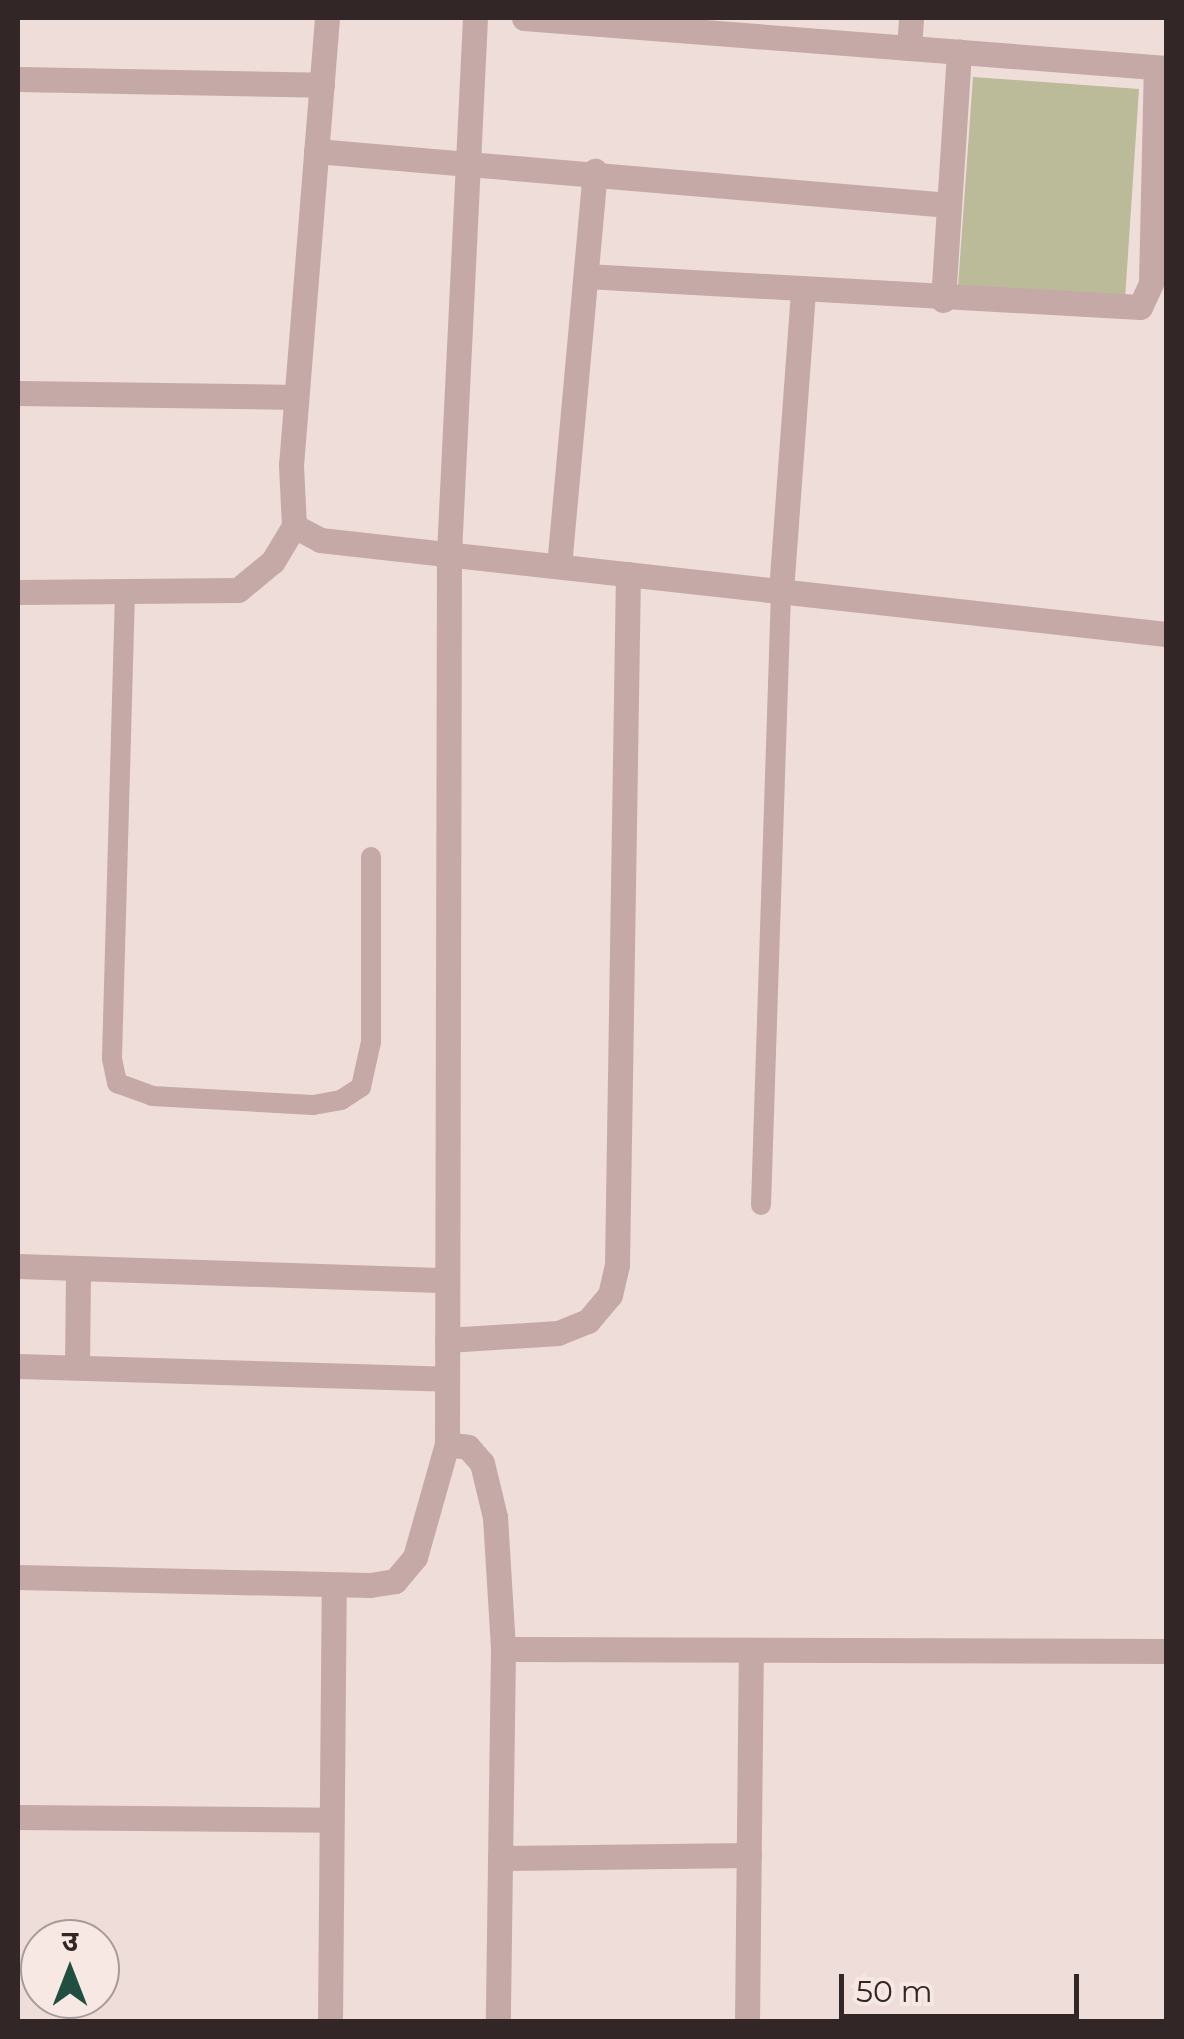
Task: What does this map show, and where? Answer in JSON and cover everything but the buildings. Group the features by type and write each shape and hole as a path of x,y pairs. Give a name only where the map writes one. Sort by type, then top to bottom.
{"street":[{"path":"18,592 238,590 273,561 294,526 296,397 327,18"},
{"path":"18,1577 334,1585 395,1581 406,1571 447,1444 449,554 464,160 475,18"},
{"path":"524,18 1162,68 1147,300 1130,310 586,276"},
{"path":"909,48 911,18"},
{"path":"943,300 959,52"},
{"path":"18,79 322,85"},
{"path":"316,151 595,171 949,205"},
{"path":"559,566 595,171"},
{"path":"781,591 803,290"},
{"path":"18,393 296,397"},
{"path":"294,526 320,540 1166,634"},
{"path":"447,1340 558,1333 588,1321 610,1295 617,1265 628,574"},
{"path":"18,1266 447,1280"},
{"path":"77,1367 78,1268"},
{"path":"18,1366 447,1379"},
{"path":"447,1444 468,1447 492,1490 503,1649 498,2022"},
{"path":"330,2022 334,1585"},
{"path":"503,1649 1166,1651"},
{"path":"746,2022 750,1650"},
{"path":"18,1817 331,1820"},
{"path":"500,1858 749,1855"}],"lane":[{"path":"761,1205 781,591"},
{"path":"125,592 112,1059 117,1083 152,1096 312,1105 341,1100 361,1087 371,1042 371,857"}],"green space":[{"path":"973,77 1139,89 1125,299 958,287"}]}
